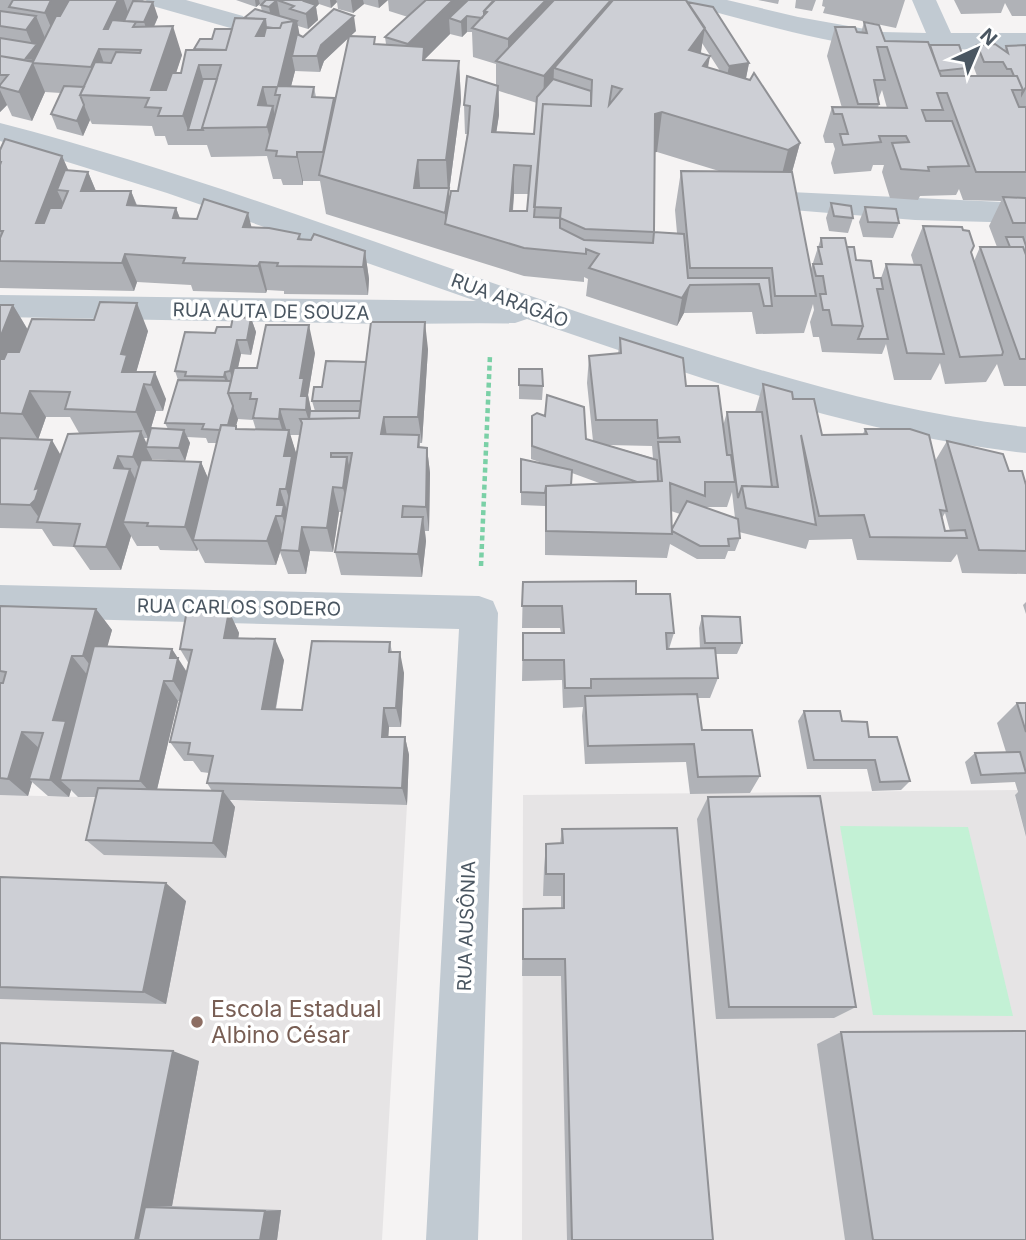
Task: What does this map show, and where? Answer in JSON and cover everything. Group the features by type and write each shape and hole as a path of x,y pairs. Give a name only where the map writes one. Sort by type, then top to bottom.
{"street":[{"path":"158,0 234,21"},
{"path":"697,0 797,25 882,40 943,43 1026,41"},
{"path":"924,0 943,43"},
{"name":"RUA ARAGÃO","path":"0,132 184,188 541,311 793,392 979,437 1026,440"},
{"path":"790,202 915,210 1026,213"},
{"name":"RUA AUTA DE SOUZA","path":"0,306 541,311"},
{"name":"RUA CARLOS SODERO","path":"0,601 479,613"},
{"name":"RUA AUSÔNIA","path":"452,1240 479,613"}],"path":[{"path":"479,613 494,312"}],"shaded area":[{"path":"1017,790 1019,795 1015,796 1026,838 1026,1240 522,1240 523,795"},
{"name":"Escola Estadual Albino César","path":"0,795 407,805 382,1240 0,1240"}],"green space":[{"path":"840,826 968,827 1013,1016 873,1015"}],"building":[{"path":"13,0 51,0 45,13 9,7"},
{"path":"69,0 118,0 104,29 108,29 112,20 136,22 133,27 173,26 151,90 166,90 172,73 181,73 186,50 226,50 235,18 265,19 256,36 264,36 266,28 280,28 282,23 294,21 278,86 314,87 312,97 334,98 323,152 297,152 297,157 276,156 277,151 266,150 280,95 275,95 277,87 263,87 258,105 273,106 267,127 202,128 221,65 199,65 183,116 158,116 161,108 145,107 149,98 80,95 95,62 111,63 116,52 140,53 141,50 99,49 91,67 33,63 19,92 0,87 8,75 0,75 0,56 33,62 56,16 60,16"},
{"path":"266,0 277,0 269,7 261,5"},
{"path":"277,0 305,0 316,5 306,14 290,9 294,6"},
{"path":"426,0 453,0 408,44 385,37"},
{"path":"468,0 494,0 484,11 482,18 467,16 461,22 449,18"},
{"path":"495,0 546,0 508,39 472,28"},
{"path":"554,0 611,0 544,76 496,61"},
{"path":"613,0 686,0 705,28 689,50 710,56 703,66 750,80 754,73 800,143 788,150 662,112 655,114 654,232 585,229 560,218 561,208 534,207 543,104 591,106 592,80 554,68","holes":["612,86 622,89 609,105"]},
{"path":"133,1 153,2 144,22 124,21"},
{"path":"687,2 713,7 749,63 729,66"},
{"path":"255,9 297,21 282,23 280,28 266,27 265,19 244,18"},
{"path":"334,9 354,16 321,45 317,56 292,56 297,34 303,37"},
{"path":"0,11 36,16 26,30 0,26"},
{"path":"864,22 879,25 885,41 928,42 941,76 1017,76 1023,90 1012,90 1019,107 1026,107 1026,172 976,172 947,93 937,93 943,110 922,110 926,121 952,121 969,166 928,167 929,171 901,169 892,143 909,142 906,136 879,136 881,142 843,145 840,134 848,134 842,114 834,114 832,107 907,108 887,47 877,47 885,80 874,80 879,104 858,104 835,27 855,27 857,32 867,33"},
{"path":"215,29 232,29 226,50 194,49 200,39 212,39"},
{"path":"349,36 375,37 374,44 424,47 423,60 459,61 446,160 418,160 414,188 449,188 445,213 319,175"},
{"path":"0,38 37,44 26,58 33,59 31,61 0,56"},
{"path":"995,44 1008,53 1006,46 1026,45 1026,87 1022,94 1017,76 1014,76 1011,69 1007,69 1003,62 984,62 977,45"},
{"path":"930,45 959,45 967,68 939,71"},
{"path":"467,76 498,86 492,132 534,134 537,97 553,79 591,91 591,106 543,104 534,217 560,218 560,228 584,240 653,243 654,232 684,234 688,278 769,278 772,306 764,306 759,284 690,285 682,298 589,268 599,254 586,249 586,254 524,248 445,224 451,191 458,191 468,133 470,106 464,105","holes":["514,165 531,166 527,211 510,211"]},
{"path":"203,79 217,79 203,130 188,130"},
{"path":"64,86 84,87 80,95 84,105 77,121 51,114"},
{"path":"5,139 62,156 36,223 44,223 50,208 61,208 68,191 57,190 65,170 88,172 81,191 131,191 127,205 176,208 173,218 197,219 204,199 248,213 243,227 269,228 300,234 298,239 311,240 314,234 365,251 363,267 277,266 278,263 260,262 258,266 183,263 185,258 125,254 122,263 0,261 0,238 3,231 0,231 0,150"},
{"path":"681,171 792,172 816,296 775,296 772,268 690,268"},
{"path":"1003,197 1026,198 1026,223 1013,223"},
{"path":"831,203 851,206 853,218 834,216"},
{"path":"865,207 896,209 899,223 868,222"},
{"path":"923,226 962,227 963,230 969,231 974,246 971,252 1002,355 960,357"},
{"path":"1006,237 1023,237 1026,255 1023,247 1010,247"},
{"path":"821,238 845,238 863,326 832,325 829,310 823,310 820,294 826,294 823,276 816,276 813,264 822,264 818,247 822,247"},
{"path":"847,247 854,247 856,260 871,261 874,278 881,278 883,289 877,289 888,339 858,339 863,326"},
{"path":"980,247 1023,247 1026,255 1026,359 1020,359"},
{"path":"886,264 921,265 944,354 907,353"},
{"path":"100,302 137,303 121,354 127,355 122,372 155,372 151,385 144,384 136,412 65,409 70,392 30,391 22,414 0,413 0,359 4,359 7,352 19,352 32,319 94,320"},
{"path":"0,305 13,305 0,338"},
{"path":"233,317 251,318 247,340 237,340 230,371 225,372 224,377 185,376 186,372 175,371 185,332 215,333 217,327 231,327"},
{"path":"371,322 425,322 418,417 384,417 381,434 419,435 418,447 427,448 426,507 403,506 402,517 423,517 418,554 335,552 352,453 331,453 331,457 347,457 343,488 333,487 327,528 302,527 299,551 280,550 302,423 300,419 359,418"},
{"path":"266,325 309,325 300,378 304,378 301,396 307,396 306,410 280,409 279,419 253,418 257,399 250,399 251,393 228,393 234,368 257,368"},
{"path":"620,338 683,358 686,386 718,386 727,455 731,455 735,482 705,482 705,496 670,483 672,534 546,531 546,486 662,481 658,442 680,442 679,437 658,438 657,420 596,420 589,356 621,353"},
{"path":"326,361 366,362 361,401 312,401 314,387 322,387"},
{"path":"519,369 542,369 543,386 519,385"},
{"path":"178,380 231,381 228,393 233,406 228,425 221,425 220,430 202,429 204,424 165,423"},
{"path":"763,384 792,392 793,399 814,399 822,435 867,434 865,429 910,429 929,435 947,511 940,510 945,531 965,530 967,538 870,537 864,515 819,516 801,435 816,525 746,508 742,486 778,487"},
{"path":"547,395 584,407 586,439 657,460 658,481 637,482 532,446 532,416 537,413 545,416"},
{"path":"310,411 360,411 359,418 309,419"},
{"path":"727,412 762,412 772,487 742,486 738,498"},
{"path":"221,425 236,426 236,429 289,430 284,456 292,456 286,489 280,489 277,505 284,505 282,516 276,516 267,541 193,540"},
{"path":"151,428 184,430 179,448 146,447"},
{"path":"141,431 133,457 118,456 114,468 130,469 106,547 74,546 80,524 37,522 68,434"},
{"path":"0,438 52,440 35,489 39,488 35,500 30,505 0,504"},
{"path":"947,441 1003,454 1009,471 1022,471 1026,485 1026,551 979,550"},
{"path":"521,459 572,470 571,485 546,486 545,493 521,492"},
{"path":"141,460 201,462 185,527 123,522"},
{"path":"687,501 738,519 740,538 728,539 729,546 700,546 672,531"},
{"path":"636,581 636,594 670,594 674,633 666,633 667,649 715,648 718,678 591,679 591,688 565,688 564,660 523,660 523,633 564,633 562,606 522,606 523,582"},
{"path":"0,606 96,609 83,656 72,656 53,720 66,721 50,780 29,779 43,733 22,732 8,779 0,778 0,683 3,683 6,672 0,671"},
{"path":"187,610 229,611 224,638 275,639 262,709 302,710 312,641 390,642 389,652 400,652 396,708 384,708 382,737 405,737 402,788 207,783 213,756 188,754 190,743 170,742 192,650 180,649"},
{"path":"702,616 740,617 742,643 705,643"},
{"path":"94,646 172,649 170,658 178,658 173,681 164,681 140,781 60,780"},
{"path":"697,694 702,730 752,730 760,776 698,777 694,744 588,746 585,696"},
{"path":"1017,703 1026,703 1026,732"},
{"path":"804,711 840,711 842,721 867,722 869,737 897,737 910,781 880,782 875,760 814,760"},
{"path":"1020,752 1026,773 981,775 975,753"},
{"path":"98,788 223,791 213,843 86,840"},
{"path":"820,796 856,1007 729,1007 708,797"},
{"path":"677,828 713,1240 572,1240 565,959 523,959 523,909 564,908 564,874 546,874 546,844 563,843 562,829"},
{"path":"0,877 166,883 143,992 0,987"},
{"path":"1026,1031 1026,1240 873,1240 841,1032"},
{"path":"0,1043 173,1051 135,1240 0,1240"},
{"path":"145,1207 265,1211 260,1240 138,1240"}],"place":[{"name":"Escola Estadual Albino César","path":"197,1022"}]}
